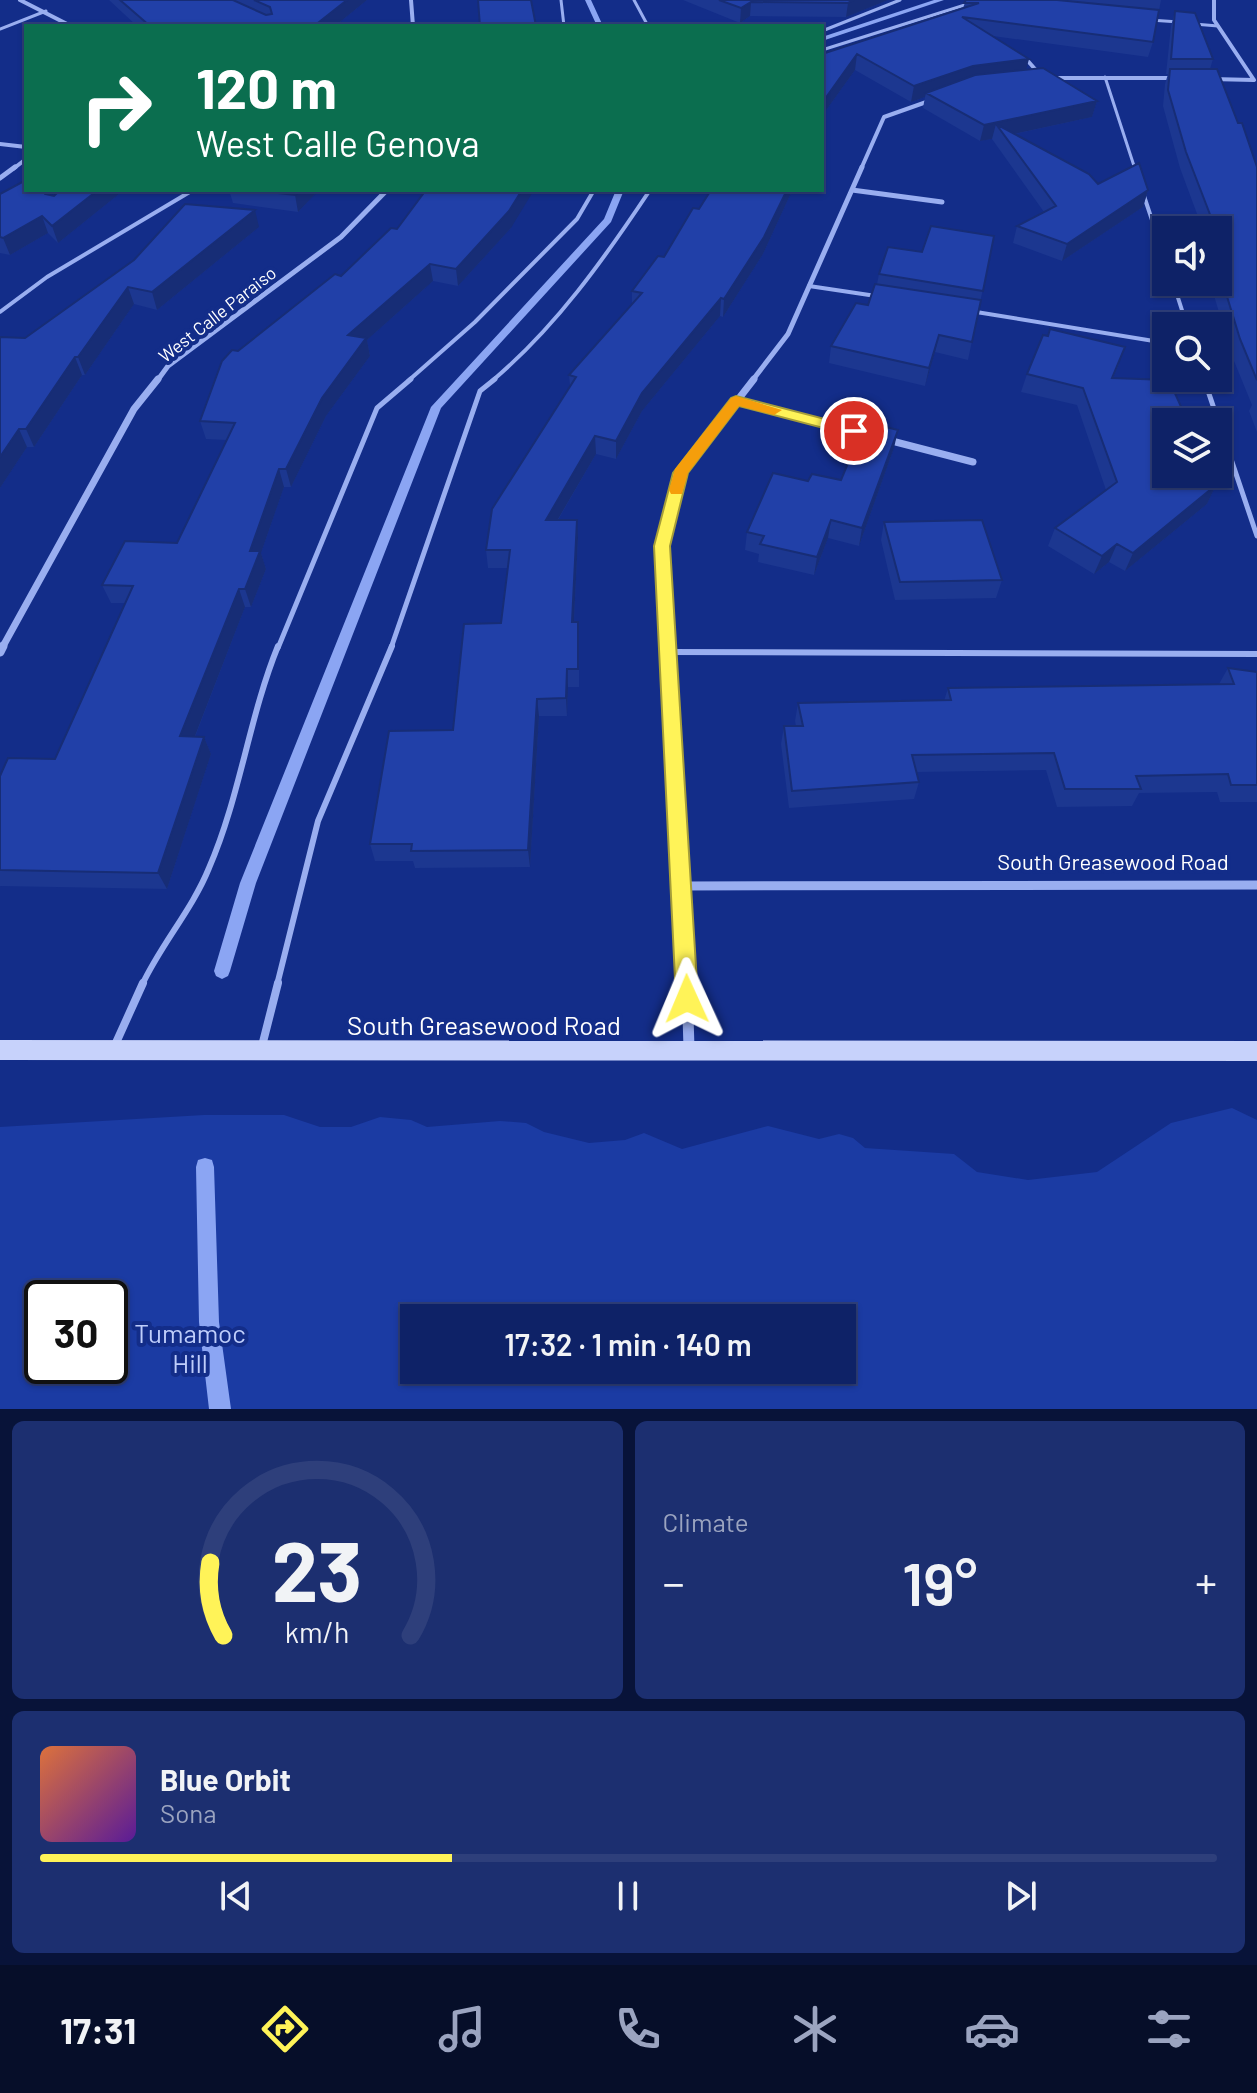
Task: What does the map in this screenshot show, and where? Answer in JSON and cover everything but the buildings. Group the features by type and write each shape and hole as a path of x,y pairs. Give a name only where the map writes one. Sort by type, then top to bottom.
{"main road":[{"name":"South Greasewood Road","path":"0,1050 1257,1051"}],"street":[{"path":"20,0 68,24"},
{"path":"411,0 413,24"},
{"path":"1214,0 1214,20 1255,82"},
{"path":"1027,60 1042,78"},
{"path":"1031,78 1179,78"},
{"path":"1194,78 1255,82"},
{"path":"689,1050 662,546 681,473 788,334 884,117 942,96"},
{"path":"0,144 24,147"},
{"path":"0,178 24,160"},
{"path":"852,190 942,202"},
{"name":"West Calle Paraiso","path":"0,652 134,409 168,366 341,237 385,192"},
{"path":"736,401 973,462"},
{"name":"South Greasewood Road","path":"682,886 1257,885"}],"lane":[{"path":"561,0 564,24"},
{"path":"634,0 647,24"},
{"path":"824,30 900,0"},
{"path":"824,49 973,2"},
{"path":"0,29 46,11"},
{"path":"1142,19 1218,26"},
{"path":"1105,77 1138,177"},
{"path":"1142,191 1152,221"},
{"path":"0,312 47,277 190,192"},
{"path":"112,1051 152,963 187,912 210,867 275,654 377,408 475,322 577,219 593,192"},
{"path":"261,1051 318,821 403,619 480,391 512,364 590,279 649,192"},
{"path":"809,286 886,298"},
{"path":"964,310 1152,341"},
{"path":"1209,392 1257,536"},
{"path":"668,652 1257,654"}],"green space":[{"name":"Tumamoc Hill","path":"1232,1108 1257,1120 1257,1409 0,1409 0,1127 204,1115 284,1115 320,1127 351,1127 380,1117 411,1120 427,1127 500,1121 526,1123 544,1132 589,1143 625,1140 644,1133 682,1149 768,1126 819,1139 839,1134 853,1138 865,1148 954,1154 977,1172 1028,1180 1097,1172 1171,1123"}],"waterway":[{"path":"588,0 599,24"},
{"path":"824,38 941,0"},
{"path":"222,971 248,883 436,407 608,220 619,192"},
{"path":"205,1167 209,1322 220,1409"}],"slow traffic":[{"path":"676,490 681,473 736,401 774,410"}],"route":[{"path":"687,999 662,546 681,473 736,401 854,431"}]}
